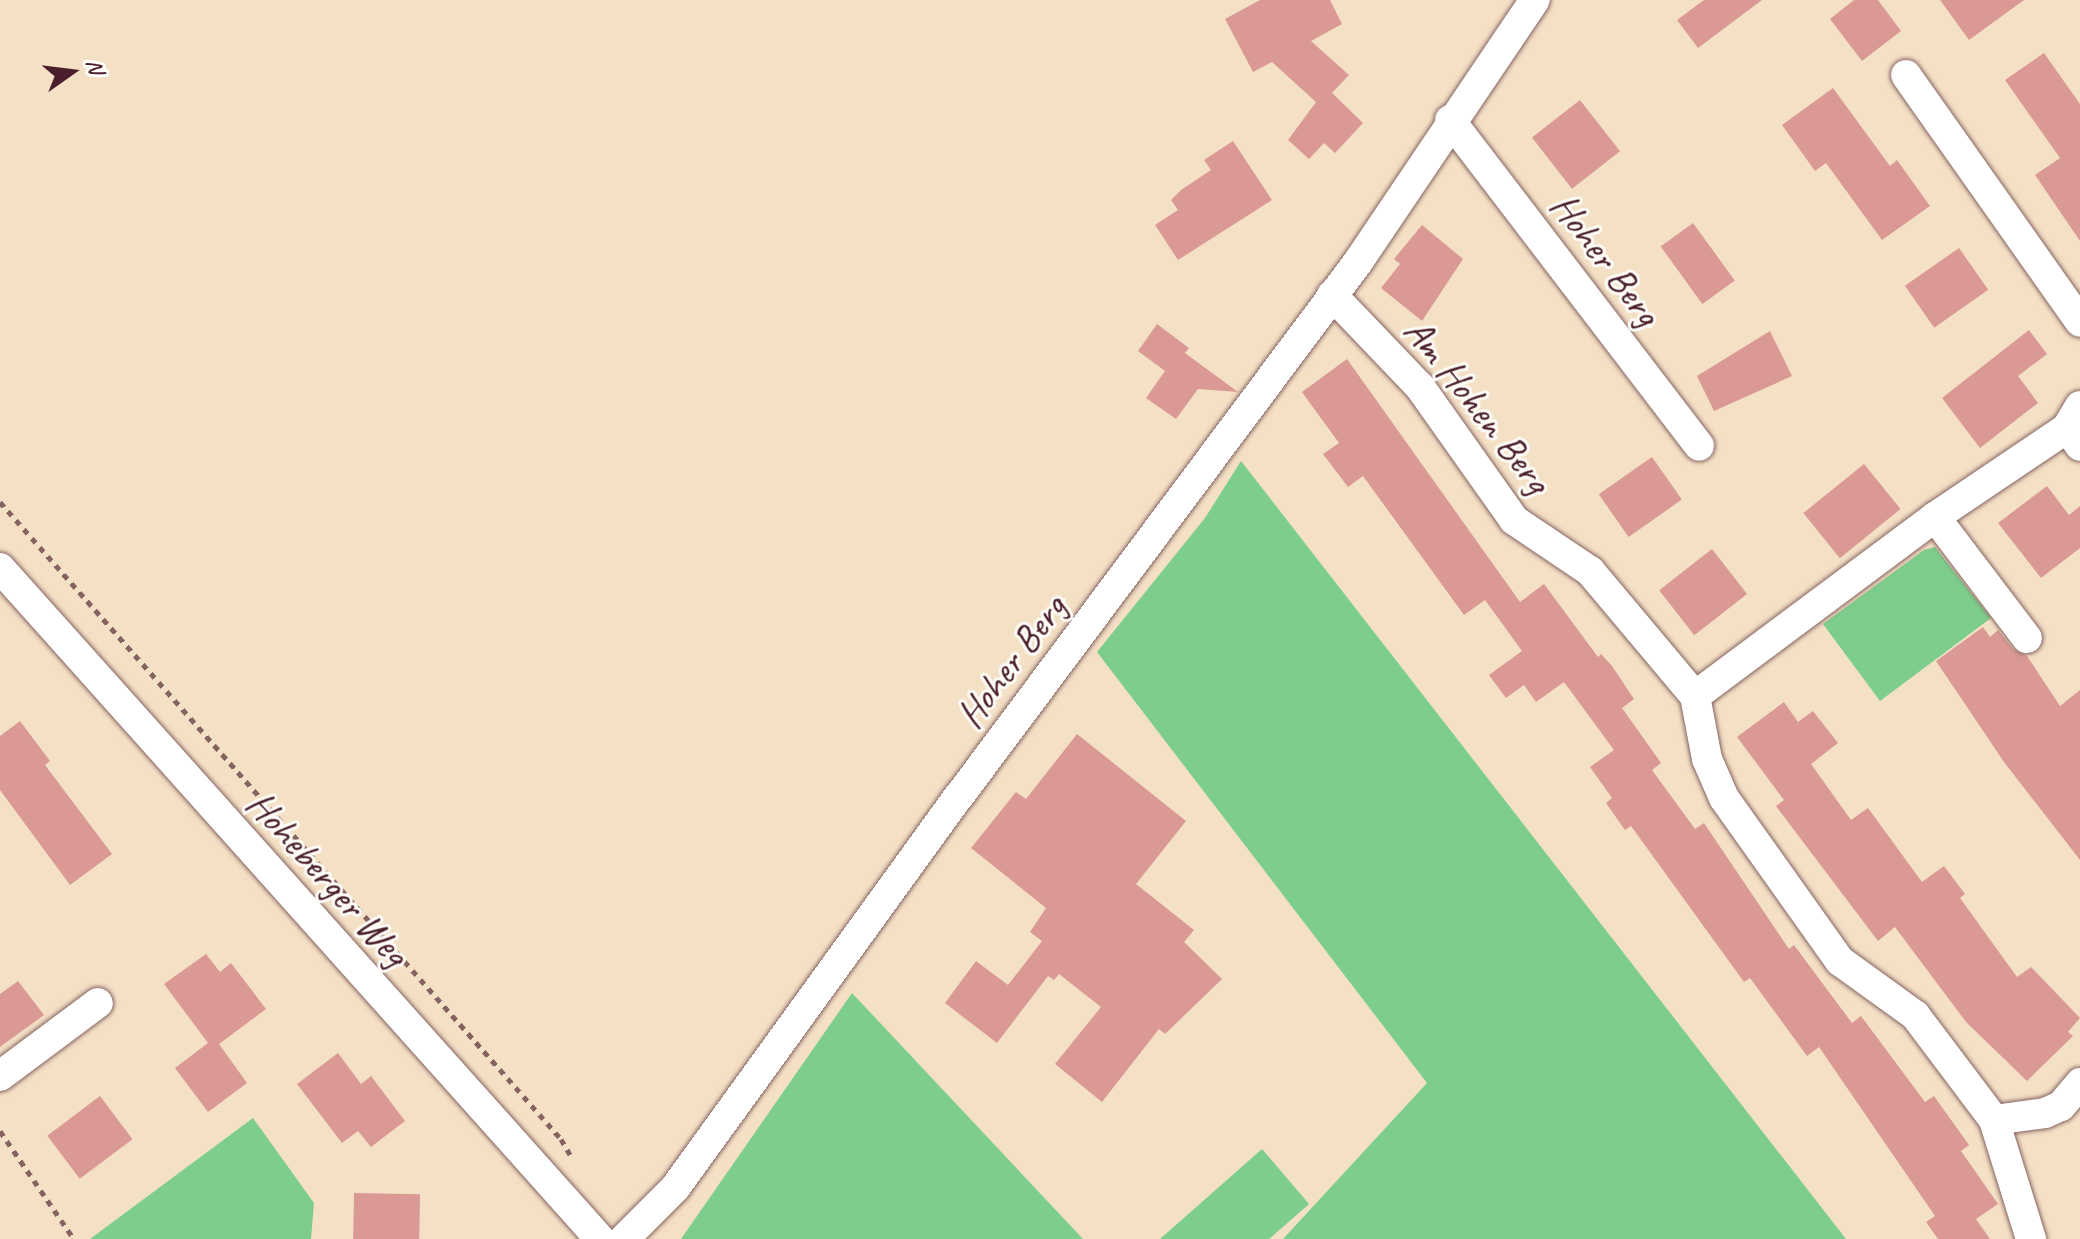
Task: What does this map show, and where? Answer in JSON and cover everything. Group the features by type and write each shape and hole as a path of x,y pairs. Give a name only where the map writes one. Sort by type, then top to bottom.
{"street":[{"name":"Hoher Berg","path":"624,1239 675,1188 1332,295 1535,0"},
{"path":"1906,75 2080,322"},
{"name":"Hoher Berg","path":"1450,120 1699,446"},
{"name":"Am Hohen Berg","path":"1332,295 1420,387 1514,520 1590,571 1695,696 1707,759 1724,798 1821,937 1840,961 1915,1015 1994,1120 2031,1239"},
{"path":"1695,696 1935,517 2076,427"},
{"path":"1935,517 2027,638"},
{"name":"Hoheberger Weg","path":"0,568 600,1239"},
{"path":"0,1076 98,1003"},
{"path":"1994,1120 2053,1110 2080,1083"}],"path":[{"path":"0,502 561,1139 577,1166"},
{"path":"0,1131 74,1239"}],"green space":[{"path":"1241,461 1846,1239 1283,1239 1427,1083 1097,652 1205,518"},
{"path":"1935,547 1991,618 1880,701 1823,624 1924,550"},
{"path":"852,993 1083,1239 681,1239"},
{"path":"253,1118 314,1203 311,1239 90,1239"},
{"path":"1262,1149 1309,1204 1269,1239 1160,1239"}],"building":[{"path":"1260,0 1330,0 1342,24 1311,41 1349,75 1332,93 1363,123 1335,153 1324,143 1309,159 1288,140 1316,102 1272,62 1253,72 1225,19"},
{"path":"1704,0 1762,0 1698,48 1677,20"},
{"path":"1854,0 1878,0 1901,31 1862,61 1830,19"},
{"path":"1940,0 2024,0 1969,40"},
{"path":"2044,53 2080,104 2080,241 2035,175 2060,158 2005,80"},
{"path":"1833,88 1890,166 1897,160 1930,206 1882,240 1826,163 1815,171 1782,125"},
{"path":"1580,100 1620,151 1572,189 1532,138"},
{"path":"1233,141 1272,200 1178,260 1155,225 1178,210 1171,200 1181,190 1211,170 1204,160"},
{"path":"1693,223 1735,280 1702,304 1661,247"},
{"path":"1422,225 1463,259 1422,321 1381,288 1400,264 1394,259"},
{"path":"1959,248 1988,290 1934,328 1905,286"},
{"path":"1157,324 1189,348 1185,353 1238,392 1198,389 1176,419 1146,398 1165,371 1138,351"},
{"path":"2029,330 2047,354 2018,376 2038,403 1980,448 1942,398"},
{"path":"1770,331 1792,376 1714,411 1697,376"},
{"path":"1347,359 1520,602 1544,584 1598,657 1601,654 1612,666 1634,699 1622,708 1661,763 1652,770 1695,829 1704,823 1789,949 1794,945 1852,1023 1861,1016 1925,1102 1934,1096 1969,1145 1961,1151 1998,1204 1976,1219 1990,1239 1938,1239 1926,1222 1935,1216 1819,1047 1807,1056 1750,978 1744,982 1631,826 1625,830 1606,803 1612,798 1590,767 1614,750 1564,682 1536,702 1524,685 1506,698 1489,675 1522,651 1485,600 1464,615 1363,476 1348,487 1323,454 1339,443 1302,392"},
{"path":"1652,457 1682,500 1629,537 1599,494"},
{"path":"1864,464 1901,509 1840,558 1803,513"},
{"path":"2047,486 2069,515 2080,506 2080,548 2041,578 1998,523"},
{"path":"1712,549 1747,594 1694,635 1659,590"},
{"path":"1983,627 1990,637 1998,630 2013,649 2027,656 2060,706 2080,690 2080,860 2004,762 1936,661"},
{"path":"1784,702 1798,722 1813,711 1838,743 1811,764 1851,820 1868,808 1922,882 1944,866 1965,894 1960,898 2017,977 2031,967 2080,1018 2068,1032 2073,1036 2027,1081 1966,1022 1895,927 1878,941 1776,806 1784,800 1737,737"},
{"path":"20,721 50,761 45,765 112,854 70,885 0,790 0,736"},
{"path":"1077,734 1186,821 1136,884 1194,930 1184,942 1222,979 1165,1034 1159,1029 1102,1102 1055,1064 1101,1007 1059,974 1054,980 1048,976 997,1043 945,1003 976,961 1008,985 1042,941 1030,932 1046,908 971,848 1016,792 1026,799"},
{"path":"206,954 220,972 231,963 266,1009 219,1044 247,1083 208,1112 175,1068 208,1043 164,984"},
{"path":"18,981 44,1015 0,1047 0,994"},
{"path":"338,1053 361,1084 371,1076 405,1121 371,1147 358,1131 342,1143 297,1084"},
{"path":"100,1096 132,1139 80,1179 47,1136"},
{"path":"354,1193 420,1194 419,1239 353,1239"}]}
